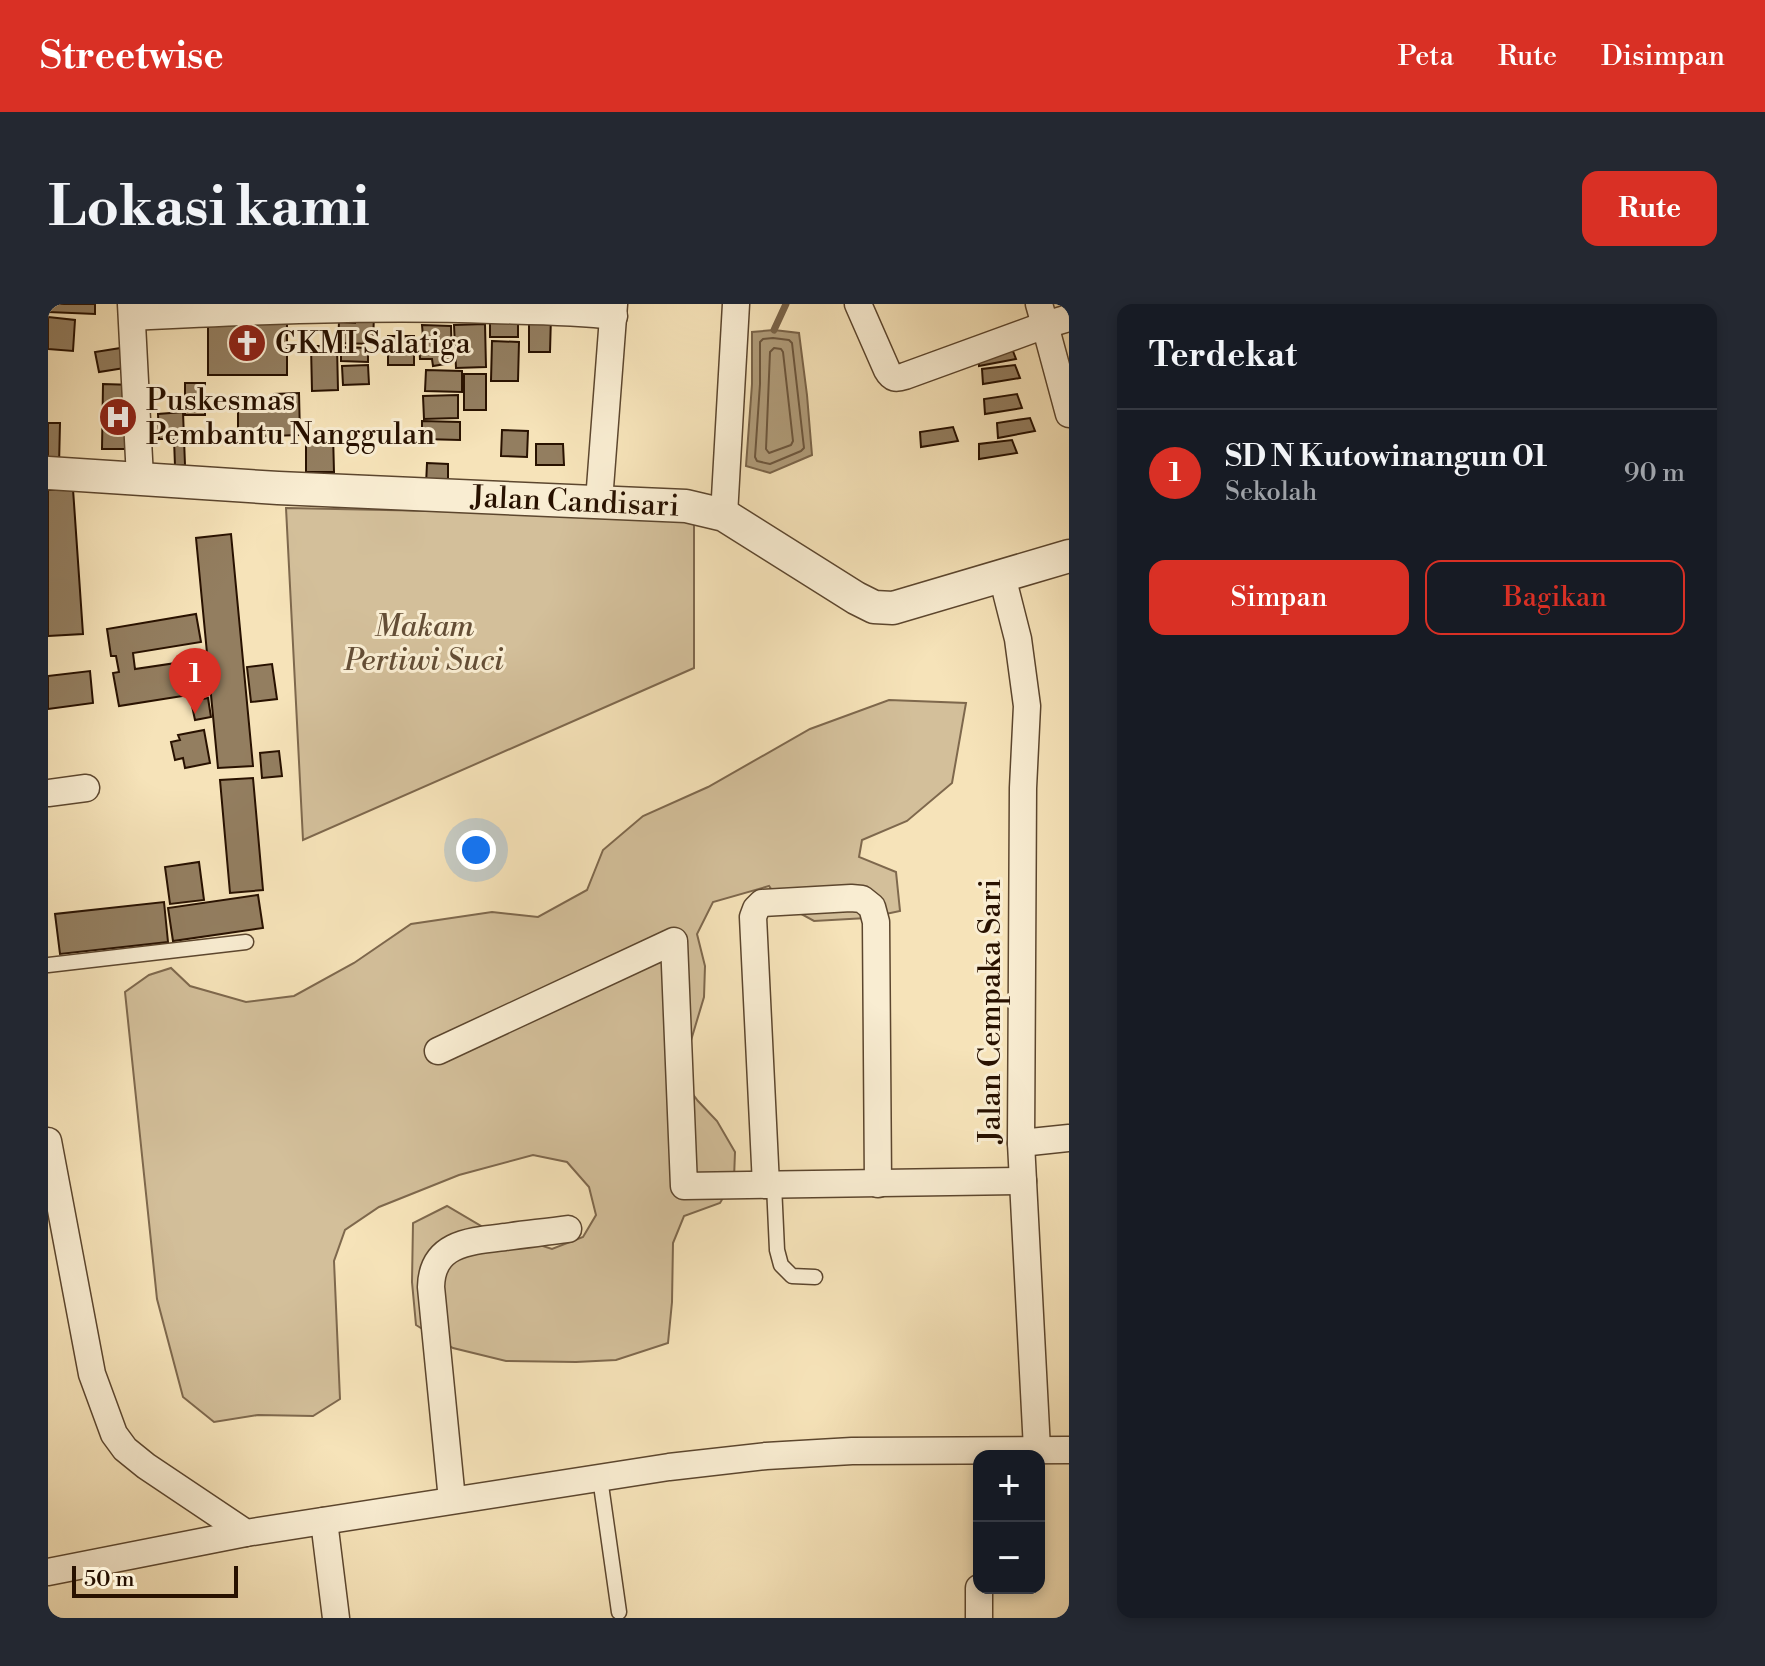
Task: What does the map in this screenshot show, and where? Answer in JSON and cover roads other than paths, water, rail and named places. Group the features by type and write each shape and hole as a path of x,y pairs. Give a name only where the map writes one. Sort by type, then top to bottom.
{"street":[{"path":"724,515 736,304"},
{"path":"858,304 894,378 1051,315 1069,414"},
{"path":"140,478 132,310 324,306 614,310 599,501"},
{"name":"Jalan Candisari","path":"48,473 278,488 686,506 724,515 874,607 893,608 1069,556"},
{"name":"Jalan Cempaka Sari","path":"1002,576 1018,639 1027,706 1023,788 1021,1143 1037,1449"},
{"path":"48,793 86,788"},
{"path":"770,1185 753,917 762,903 851,898 862,899 872,907 876,922 878,1184"},
{"path":"438,1051 674,941 684,1186 1023,1181"},
{"path":"1021,1143 1069,1138"},
{"path":"48,1141 60,1261 97,1391 114,1434 125,1449 146,1466 246,1533"},
{"path":"452,1500 431,1271 450,1250 467,1242 568,1229"},
{"path":"1026,1450 1069,1450"},
{"path":"48,1572 246,1533 669,1467 766,1456 852,1451 973,1454"},
{"path":"324,1521 336,1618"},
{"path":"979,1594 979,1618"}],"lane":[{"path":"48,965 246,942"},
{"path":"770,1185 781,1265 792,1276 815,1277"},
{"path":"600,1478 619,1612"}],"water":[{"path":"774,330 799,333 812,455 770,473 746,466 752,332"}],"waterway":[{"path":"774,330 786,304"}],"place":[{"name":"GKMI Salatiga","path":"247,343"},
{"name":"Puskesmas Pembantu Nanggulan","path":"118,417"},
{"name":"SD N Kutowinangun 01","path":"195,714"}],"park label":[{"name":"Makam Pertiwi Suci","path":"424,643"}]}
